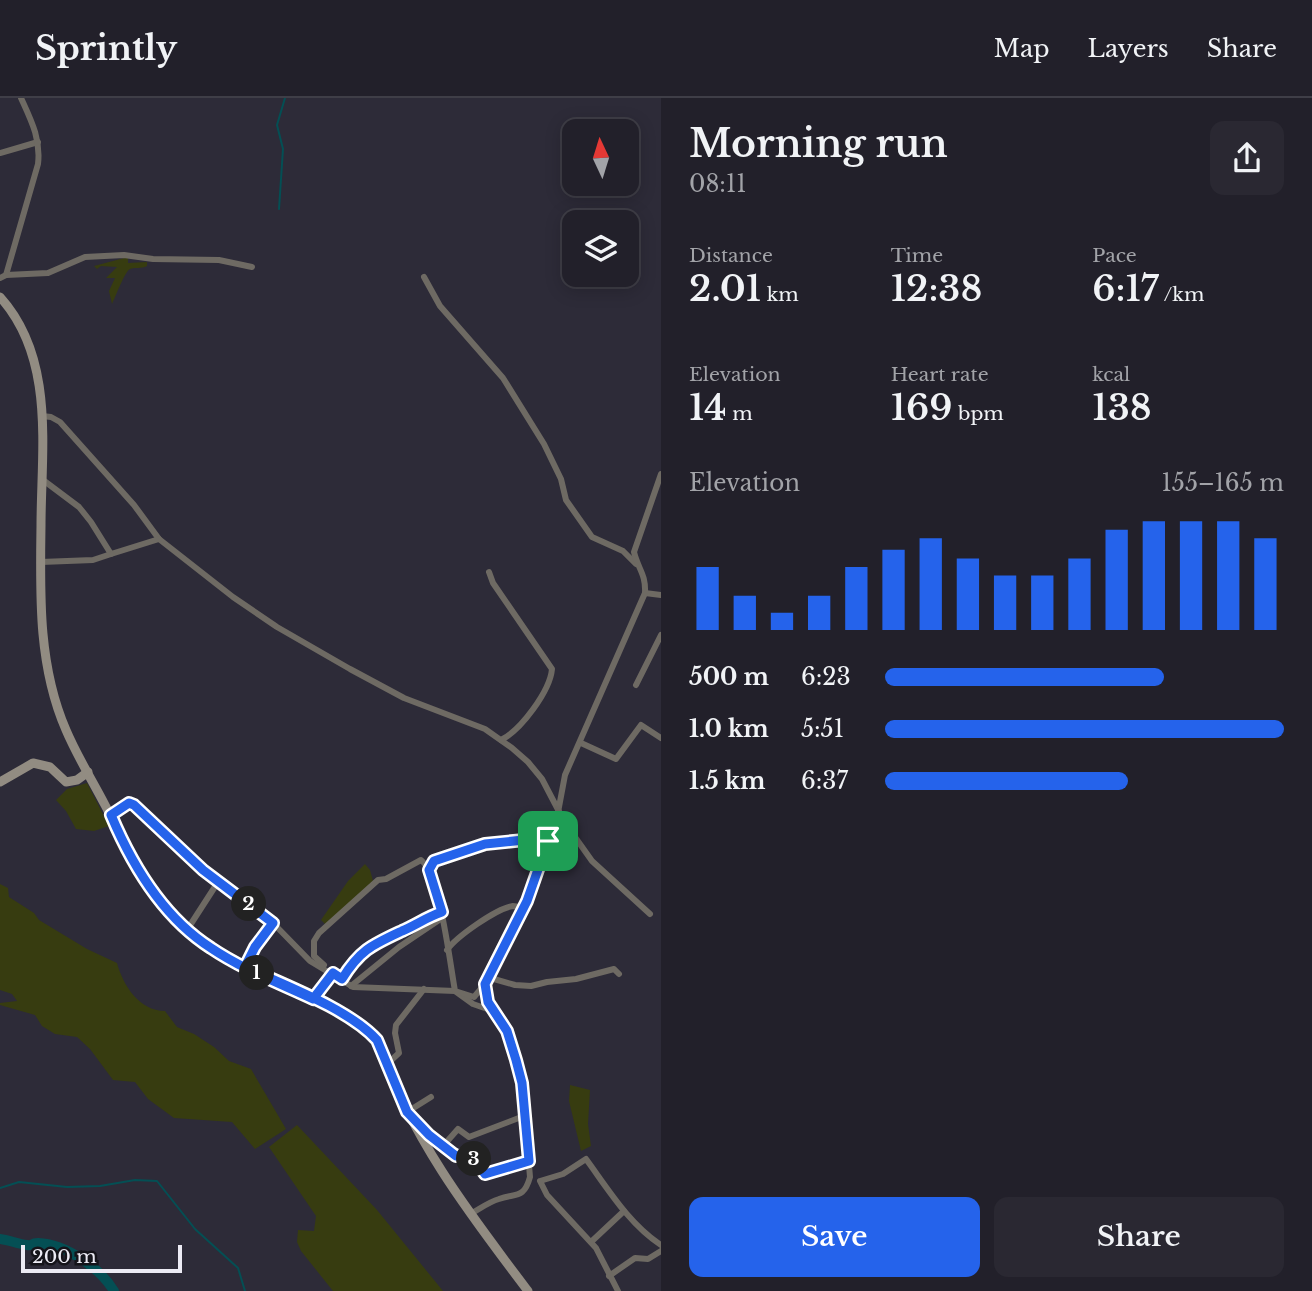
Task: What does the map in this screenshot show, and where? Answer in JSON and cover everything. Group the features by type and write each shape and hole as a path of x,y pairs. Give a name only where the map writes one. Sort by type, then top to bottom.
{"main road":[{"path":"0,297 28,345 40,385 43,629 49,680 66,731 111,815 121,840 159,900 187,930 210,948 313,999 369,1031 377,1040 407,1112 438,1169 528,1291"},
{"path":"0,782 33,763 51,766 66,782 77,780 88,772"}],"street":[{"path":"21,98 31,117 38,142 38,164 3,277 48,273 85,257 124,255 153,259 219,260 252,267"},
{"path":"0,153 38,142"},
{"path":"111,815 129,803 134,805 218,882 274,924 310,961 351,986 362,989 454,990 474,997 486,981 524,908 559,812 562,786 645,593 646,579 637,565 622,551 592,537 566,500 561,479 544,444 503,377 440,306 424,277"},
{"path":"42,416 51,416 60,422 134,505 159,538 233,597 312,648 404,698 470,722 500,740 528,762 542,779 559,812 592,861 650,914"},
{"path":"637,565 634,552 661,474"},
{"path":"43,480 79,507 111,554"},
{"path":"41,562 93,560 159,538"},
{"path":"489,572 493,583 552,669 551,680 540,699 511,735 500,740"},
{"path":"645,593 661,595"},
{"path":"636,685 661,635"},
{"path":"581,743 616,759 641,725 661,738"},
{"path":"429,870 434,861 485,844 524,840 548,841"},
{"path":"331,973 314,956 314,941 319,933 379,880 386,879 421,860 429,870 442,915 454,990 473,1004 493,1011"},
{"path":"187,930 218,882"},
{"path":"447,950 491,916 513,906 524,908"},
{"path":"342,979 350,966 374,943 425,918 442,915"},
{"path":"351,986 442,915"},
{"path":"245,967 255,947 274,924"},
{"path":"486,981 531,986 576,979 614,969 619,974"},
{"path":"313,999 331,973"},
{"path":"472,1213 504,1197 518,1196 527,1186 530,1177 522,1083 507,1031 486,996 486,981"},
{"path":"386,1065 399,1052 396,1024 424,989"},
{"path":"431,1097 407,1112 456,1156 471,1155 485,1174 529,1161"},
{"path":"443,1146 458,1129 469,1137 524,1116"},
{"path":"618,1291 591,1242 547,1195 540,1181 564,1174 586,1159 624,1211 661,1245"},
{"path":"591,1242 624,1211"},
{"path":"608,1276 635,1258 648,1259 661,1251"}],"green space":[{"path":"128,257 128,263 147,262 147,266 128,271 112,304 109,291 115,278 106,278 117,267 101,266 97,269 94,266"},
{"path":"87,783 109,826 94,831 76,829 56,800 67,789"},
{"path":"365,864 373,881 326,925 321,920 348,881"},
{"path":"0,884 8,888 9,897 34,913 39,920 87,949 117,963 123,980 140,1002 147,1007 165,1011 177,1027 214,1047 229,1061 251,1069 286,1129 255,1149 232,1122 174,1118 148,1099 135,1082 113,1080 90,1049 77,1037 55,1034 42,1026 35,1015 0,1005 17,1001 12,994 0,990"},
{"path":"570,1085 590,1090 588,1124 591,1146 581,1151 569,1101"},
{"path":"297,1125 377,1210 443,1291 333,1291 301,1251 297,1242 298,1230 314,1231 316,1216 269,1147"}],"waterway":[{"path":"279,209 283,149 277,125 285,98"},
{"path":"0,1188 19,1182 67,1187 100,1186 135,1180 157,1181 195,1229 238,1268 245,1291"},
{"path":"0,1239 27,1245 49,1244 71,1253 91,1266 114,1291"}],"route":[{"path":"548,841 524,840 485,844 434,861 429,870 442,912 374,943 350,966 342,979 333,973 313,999 275,981 245,967 227,958 187,930 159,900 121,840 111,815 129,803 134,805 203,870 273,923 255,947 245,967 313,999 369,1031 377,1040 407,1112 429,1135 456,1156 471,1155 485,1174 529,1161 522,1083 507,1031 488,1002 485,984 527,901 548,841"}]}
